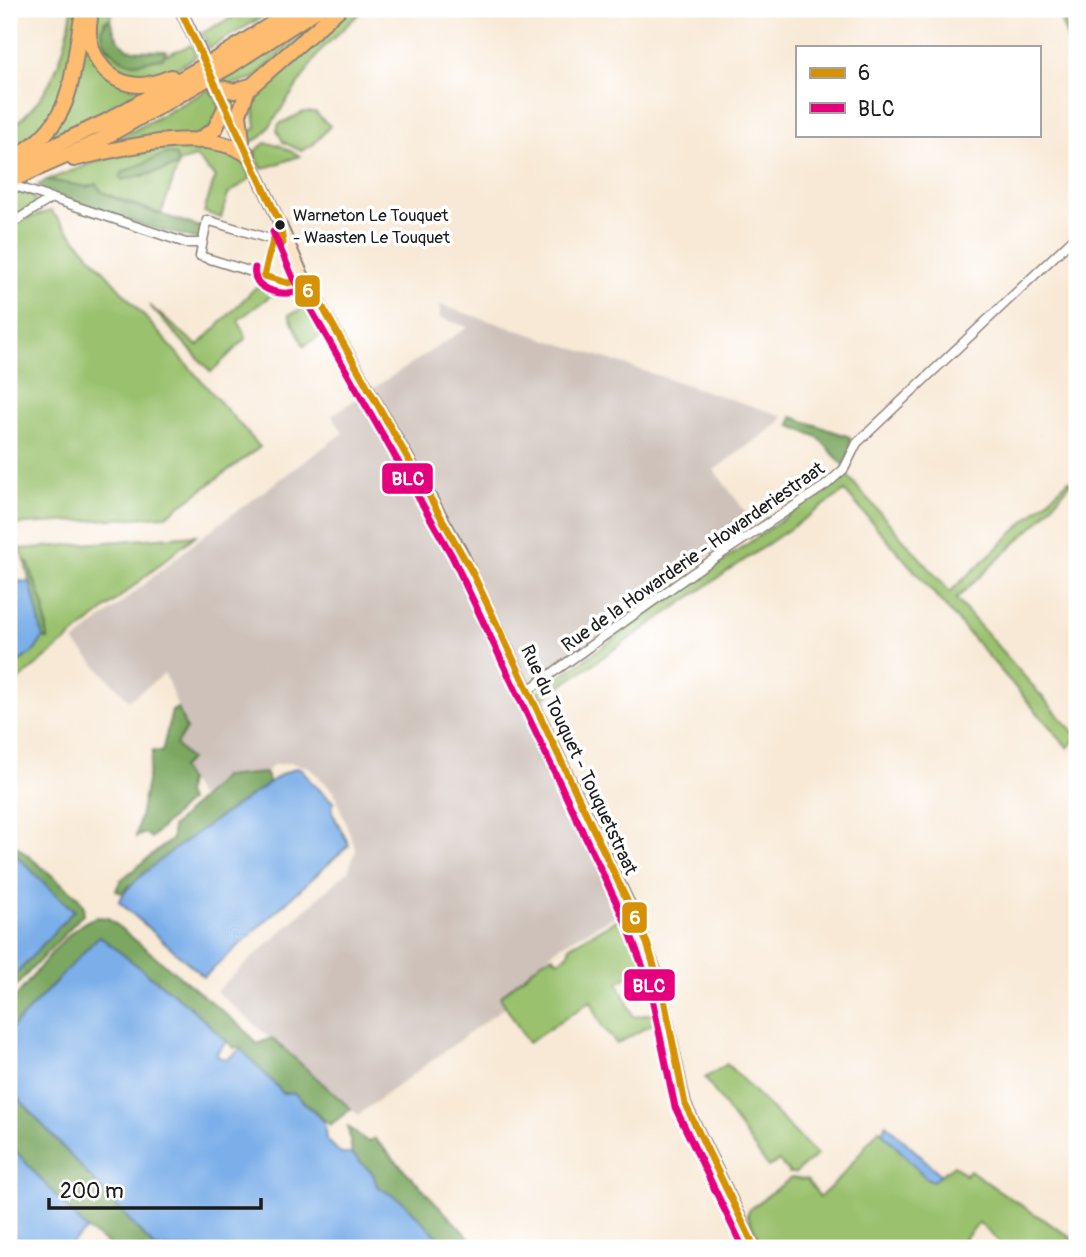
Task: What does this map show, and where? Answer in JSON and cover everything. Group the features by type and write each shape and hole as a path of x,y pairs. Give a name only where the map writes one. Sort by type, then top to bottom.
{"highway":[{"path":"11,164 46,134 65,107 72,87 84,9"},
{"path":"93,9 88,29 89,40 100,64 110,74 138,85 197,77"},
{"path":"227,60 295,9"},
{"path":"9,182 95,143 197,77 318,9"},
{"path":"217,87 234,91 250,86 339,9"},
{"path":"11,164 197,77"},
{"path":"242,141 239,114 250,86"},
{"path":"195,142 215,129 226,106"},
{"path":"49,165 121,148 195,142 227,145 248,155"}],"main road":[{"name":"Rue du Touquet - Touquetstraat","path":"180,9 281,226 300,276"},
{"name":"Rue du Touquet - Touquetstraat","path":"281,226 283,243 300,276 322,306 461,551 647,943 664,999 682,1097 755,1248"}],"street":[{"path":"9,182 50,199 186,243 202,243"},
{"path":"9,225 50,199"},
{"path":"283,243 207,220 200,257 288,283 300,276"},
{"name":"Rue de la Howarderie - Howarderiestraat","path":"527,691 694,572 838,476 857,443 1077,235"}],"shaded area":[{"path":"440,305 783,416 778,424 714,470 754,523 522,689 627,909 560,946 500,996 506,1006 358,1115 216,991 348,871 356,850 334,792 309,767 291,763 273,765 265,773 223,777 199,797 180,768 176,745 186,729 165,674 129,700 74,642 204,535 343,433 332,415 468,327 440,318"}],"green space":[{"path":"72,9 80,9 69,73 55,112 28,144 9,155 9,129 35,105 53,76 65,44"},
{"path":"88,9 91,9 99,67 155,86 32,151 47,139"},
{"path":"99,9 113,9 110,19 104,21 106,48 117,54 148,58 191,45 196,56 157,78 140,80 120,75 111,69 98,51 94,30"},
{"path":"248,9 276,9 209,48 202,33"},
{"path":"331,9 254,78 226,86 224,80"},
{"path":"346,9 364,9 321,50 268,129 260,138 251,142 247,133 256,128 252,91"},
{"path":"1056,9 1077,9 1077,63"},
{"path":"110,19 114,32 124,46 137,51 166,51 163,58 138,63 122,60 104,41 102,27"},
{"path":"211,88 222,111 205,135 93,153"},
{"path":"304,112 315,112 330,126 313,145 301,151 283,142 277,130 279,124"},
{"path":"265,143 279,145 300,156 262,169 254,152"},
{"path":"164,147 220,147 242,156 251,178 228,194 221,218 204,212 215,177 196,157 179,162 167,153 141,177 178,166 161,214 102,192 96,184 88,187 47,180 115,155"},
{"path":"167,153 176,155 178,166 122,180 120,177 123,172"},
{"path":"47,180 88,187 96,184 102,192 126,203 203,228 200,240 142,225 41,190 38,185"},
{"path":"21,190 34,196 35,202 32,208 9,222 9,195"},
{"path":"51,211 260,447 166,516 9,525 9,224"},
{"path":"256,287 277,291 238,320 246,338 211,372 149,305 198,346"},
{"path":"309,305 317,309 327,331 304,346 289,315"},
{"path":"792,417 850,437 851,448 844,466 818,437 790,426"},
{"path":"844,472 950,592 1069,480 1071,483 1039,521 956,599 1077,736 1068,748 845,491 540,700 536,694 839,479"},
{"path":"196,535 9,688 9,669 35,650 43,638 48,639 44,606 20,549"},
{"path":"28,562 44,606 48,639 43,638 25,563"},
{"path":"178,708 186,729 176,745 190,760 181,768 188,780 186,793 189,801 151,838 145,833 136,837 153,751 162,752 172,711"},
{"path":"265,773 270,783 148,870 121,893 116,890 121,880 172,839 172,827 223,777"},
{"path":"9,840 78,897 84,907 83,914 14,988 9,982 74,910 9,849"},
{"path":"628,914 649,962 618,983 634,1017 659,1012 661,1019 617,1044 602,1026 591,1001 528,1043 500,997 542,961 553,956 558,961 568,954 570,946"},
{"path":"97,917 108,918 243,1028 257,1044 272,1038 351,1109 330,1125 294,1093 283,1093 239,1047 234,1048 189,1006 99,936 9,1031 9,1004 74,930"},
{"path":"727,1064 817,1155 795,1173 789,1173 779,1161 768,1167 705,1078"},
{"path":"9,1088 155,1248 114,1248 87,1230 9,1144"},
{"path":"348,1127 368,1142 374,1138 479,1248 449,1248 403,1202 377,1186 373,1174 352,1154"},
{"path":"879,1129 933,1181 954,1165 965,1175 970,1170 1077,1242 1077,1248 1006,1248 979,1223 956,1248 939,1248 932,1243 929,1248 763,1248 747,1214 751,1208 791,1178 807,1180 820,1197 840,1178"}],"water":[{"path":"13,581 30,582 43,638 35,650 9,669 9,587"},
{"path":"296,768 302,769 311,782 333,802 332,812 349,845 204,977 119,902 127,889 167,855 282,774"},
{"path":"9,849 74,910 9,982"},
{"path":"99,936 189,1006 227,1042 217,1052 218,1057 227,1059 241,1049 283,1093 294,1093 324,1122 326,1139 341,1154 352,1154 373,1174 377,1186 403,1202 449,1248 155,1248 9,1088 9,1031"},
{"path":"886,1124 941,1175 933,1181 926,1178 882,1132"},
{"path":"9,1144 87,1230 66,1248 9,1248"}],"transit line":[{"name":"6","path":"180,9 280,223 283,243 273,240 264,276 288,283 298,280 322,306 473,574 647,943 664,999 685,1104 755,1248"},
{"name":"BLC","path":"273,232 293,278 452,556 628,927 649,984 675,1107 743,1248"},
{"name":"BLC","path":"255,268 257,281 261,285 281,293 295,292 306,305"}],"place":[{"name":"Warneton Le Touquet - Waasten Le Touquet","path":"280,225"}]}
